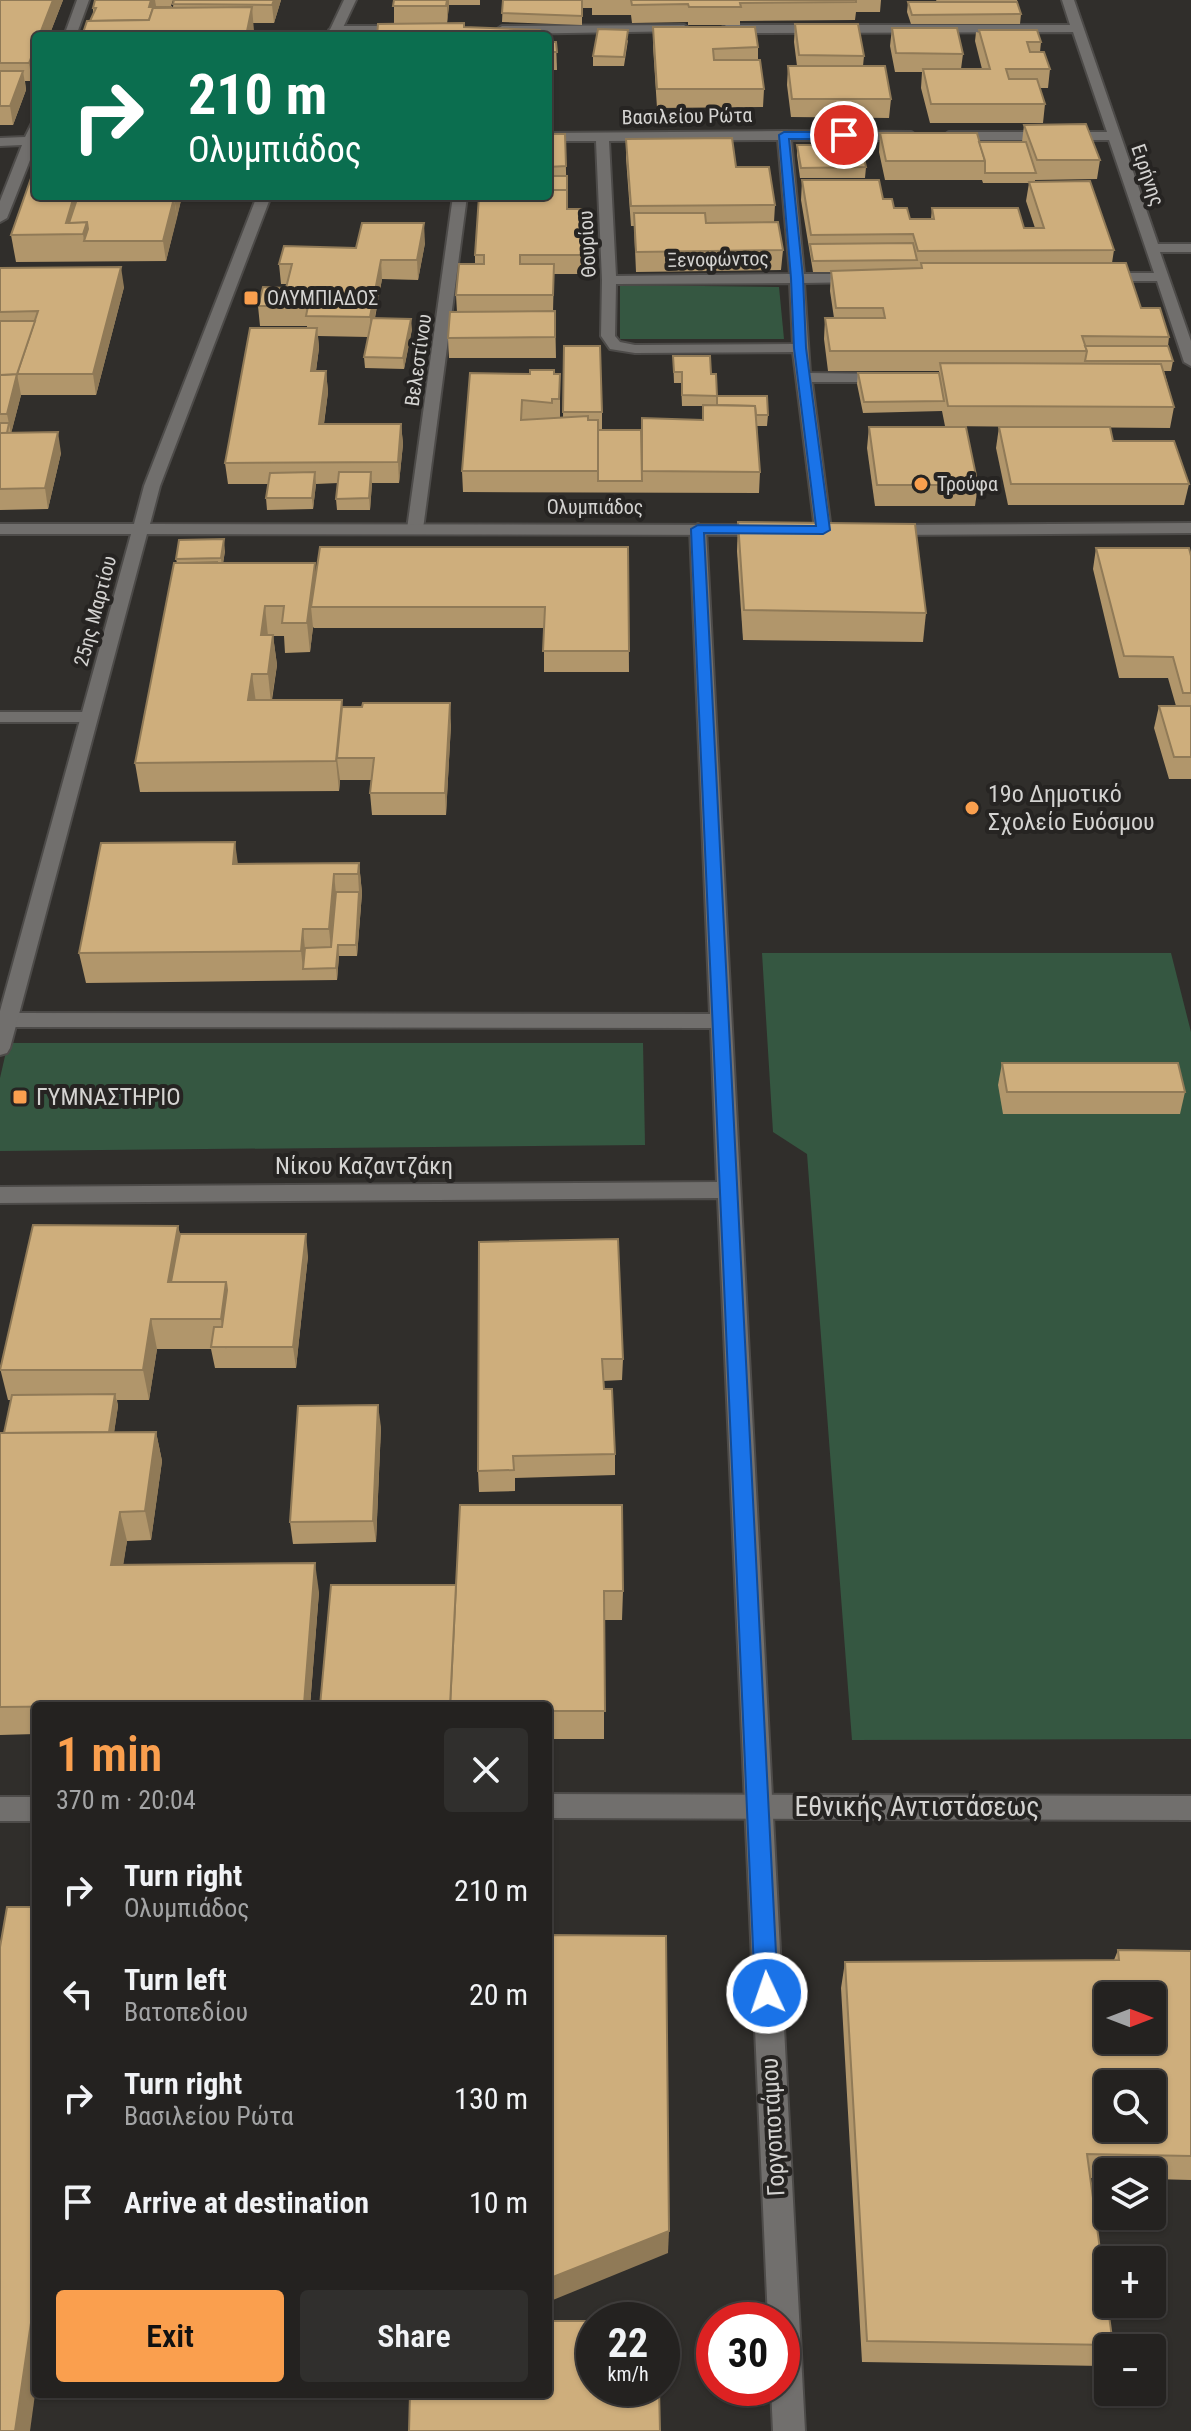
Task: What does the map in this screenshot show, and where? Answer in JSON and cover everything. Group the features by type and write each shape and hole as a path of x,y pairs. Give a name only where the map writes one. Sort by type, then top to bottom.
{"street":[{"path":"71,32 83,0"},
{"path":"334,32 350,0"},
{"name":"Ειρήνης","path":"1068,0 1191,362"},
{"path":"714,29 1077,28"},
{"path":"493,30 698,29"},
{"path":"361,32 414,30"},
{"path":"784,135 804,377 899,378"},
{"name":"Βασιλείου Ρώτα","path":"552,137 925,136"},
{"path":"941,136 1114,136"},
{"name":"Θουρίου","path":"602,137 609,280 608,336 615,346 635,349 800,348"},
{"path":"0,142 32,141"},
{"path":"0,218 32,143"},
{"name":"25ης Μαρτίου","path":"0,1048 4,1020 164,450 262,200"},
{"name":"Βελεστίνου","path":"415,529 459,200"},
{"path":"1152,248 1191,248"},
{"path":"1083,277 1163,277"},
{"name":"Ξενοφώντος","path":"609,280 877,278"},
{"name":"Ολυμπιάδος","path":"0,529 815,530 804,377"},
{"path":"871,530 1191,528"},
{"name":"Γοργοποτάμου","path":"698,529 789,2431"},
{"path":"0,717 89,717"},
{"path":"4,1020 721,1021"},
{"name":"Νίκου Καζαντζάκη","path":"0,1195 728,1190"},
{"name":"Εθνικής Αντιστάσεως","path":"552,1806 1191,1808"},
{"path":"0,1809 32,1809"}],"green space":[{"path":"620,285 779,287 784,339 620,339"},
{"path":"762,953 1171,953 1191,1032 1191,1739 852,1740 807,1154 773,1132"},
{"path":"8,1043 643,1043 645,1145 0,1151 0,1078"}],"building":[{"path":"0,0 53,0 41,32 32,32 29,63 0,63"},
{"path":"95,0 151,0 149,7 172,7 153,8 149,20 90,21 96,8 93,8"},
{"path":"174,0 274,0 272,5 173,4"},
{"path":"394,0 447,0 446,6 393,6"},
{"path":"503,0 582,0 582,16 502,13"},
{"path":"631,0 856,2 740,3 741,7 689,7 688,4 632,5"},
{"path":"908,2 1017,2 1021,14 912,15"},
{"path":"252,7 247,32 83,32 87,21 149,20 153,8"},
{"path":"464,23 464,27 540,32 377,32 378,24"},
{"path":"795,24 858,24 864,56 799,55"},
{"path":"653,27 755,27 758,47 713,49 714,60 760,60 764,89 657,89"},
{"path":"892,28 957,28 963,54 896,53"},
{"path":"598,29 628,30 624,57 593,56"},
{"path":"979,30 1037,30 1041,42 1027,42 1030,52 1044,52 1050,69 1006,69 1009,79 1037,79 1045,104 931,104 923,69 990,69"},
{"path":"552,42 556,42 557,52 552,52"},
{"path":"788,66 885,66 891,99 792,99"},
{"path":"0,71 23,71 10,106 0,106"},
{"path":"1086,124 1100,160 1037,160 1024,125"},
{"path":"880,133 977,133 985,161 886,161"},
{"path":"552,134 565,134 566,166 552,167"},
{"path":"732,138 736,167 769,167 775,205 631,206 626,139"},
{"path":"979,142 1026,142 1036,173 985,173"},
{"path":"797,145 849,145 849,149 862,149 866,167 801,168"},
{"path":"32,175 32,200 73,200 66,223 87,222 83,234 11,235"},
{"path":"552,176 567,176 567,190 552,190"},
{"path":"802,180 879,180 883,199 892,199 894,208 907,208 910,219 934,219 932,208 1018,208 1024,228 1044,228 1029,182 1090,181 1114,250 918,251 913,234 811,235"},
{"path":"552,190 567,190 567,209 588,209 588,255 520,255 520,264 554,264 553,295 456,295 459,264 484,264 484,255 475,255 479,200 552,200"},
{"path":"77,200 173,200 163,241 84,241 87,222 69,223"},
{"path":"634,213 705,213 706,223 778,222 783,250 636,252"},
{"path":"362,223 424,223 417,260 381,260 370,317 306,316 308,306 258,306 263,287 286,288 292,264 279,264 284,246 356,248"},
{"path":"913,243 917,260 813,261 810,244"},
{"path":"921,263 1126,263 1141,308 1160,308 1169,337 1082,336 1087,351 830,351 825,318 885,318 883,308 836,308 831,271 922,268"},
{"path":"121,267 93,374 17,374 38,311 0,312 0,268"},
{"path":"555,311 555,337 448,338 450,312"},
{"path":"372,318 411,319 403,358 364,357"},
{"path":"0,321 35,321 17,374 0,375"},
{"path":"250,328 317,328 311,371 326,371 319,424 401,424 398,462 225,463"},
{"path":"564,346 600,346 602,412 563,412"},
{"path":"1085,346 1168,346 1173,361 1085,361"},
{"path":"673,356 710,356 711,374 716,374 717,396 682,395 682,372 674,372"},
{"path":"940,363 1161,364 1174,407 948,406"},
{"path":"530,370 554,370 554,374 560,374 559,399 552,399 552,403 522,400 521,420 588,416 588,420 598,420 598,471 462,471 470,373 530,374"},
{"path":"858,373 939,373 944,401 864,402"},
{"path":"17,374 7,414 0,414 0,375"},
{"path":"717,396 767,396 768,415 756,415 755,406 717,405"},
{"path":"703,405 755,406 760,472 642,471 642,418 703,420"},
{"path":"0,423 9,423 7,433 0,433"},
{"path":"869,427 966,427 978,485 877,485"},
{"path":"999,427 1110,427 1113,441 1174,441 1189,484 1011,484"},
{"path":"598,430 641,430 642,481 598,481"},
{"path":"58,432 45,488 0,489 0,433"},
{"path":"315,472 312,498 266,498 270,473"},
{"path":"339,472 371,472 369,498 336,499"},
{"path":"738,522 915,524 926,613 744,610"},
{"path":"224,539 221,558 176,559 179,540"},
{"path":"320,547 628,547 629,651 543,651 545,607 311,607"},
{"path":"1096,548 1189,548 1191,693 1183,693 1173,657 1124,656"},
{"path":"174,563 315,563 307,623 282,623 284,606 265,606 261,635 273,635 268,674 252,674 248,700 342,700 336,761 135,763"},
{"path":"363,703 450,703 445,793 370,793 374,758 337,758 342,707 362,707"},
{"path":"1159,706 1191,706 1191,757 1174,757"},
{"path":"235,842 233,864 359,863 358,874 334,874 329,929 303,929 301,951 79,953 101,843"},
{"path":"336,892 359,892 356,945 338,945 336,968 303,969 305,948 331,947"},
{"path":"1002,1063 1178,1063 1185,1092 1007,1092"},
{"path":"33,1225 178,1226 168,1282 226,1282 221,1319 151,1319 143,1370 0,1370"},
{"path":"180,1234 306,1234 293,1347 211,1347 214,1327 222,1327 226,1282 171,1282"},
{"path":"618,1239 623,1359 602,1359 604,1389 612,1389 615,1454 513,1456 514,1470 478,1471 479,1242"},
{"path":"115,1394 109,1432 4,1433 12,1395"},
{"path":"378,1405 373,1521 290,1522 298,1406"},
{"path":"156,1432 145,1511 120,1512 111,1565 315,1563 304,1702 32,1702 32,1707 0,1707 0,1433"},
{"path":"460,1505 622,1505 623,1591 604,1591 605,1711 552,1711 552,1702 450,1702"},
{"path":"331,1585 456,1585 450,1702 320,1702"},
{"path":"7,1907 32,1907 32,2316 15,2431 0,2431 0,1947"},
{"path":"552,1935 666,1936 669,2231 552,2277"},
{"path":"1118,1950 1191,1951 1191,2156 1087,2154 1094,2230 1097,2230 1100,2246 1094,2246 1094,2318 1109,2318 1112,2334 1094,2334 1094,2345 867,2341 845,1962 1119,1960"},
{"path":"552,2321 576,2321 576,2406 659,2406 660,2431 409,2431 410,2398 552,2398"}],"place":[{"name":"ΟΛΥΜΠΙΑΔΟΣ","path":"251,298"},
{"name":"Τρούφα","path":"921,484"},
{"name":"19ο Δημοτικό Σχολείο Ευόσμου","path":"972,808"},
{"name":"ΓΥΜΝΑΣΤΗΡΙΟ","path":"20,1097"}],"route":[{"path":"767,1993 698,529 823,530 800,348 784,135 844,135"}]}
